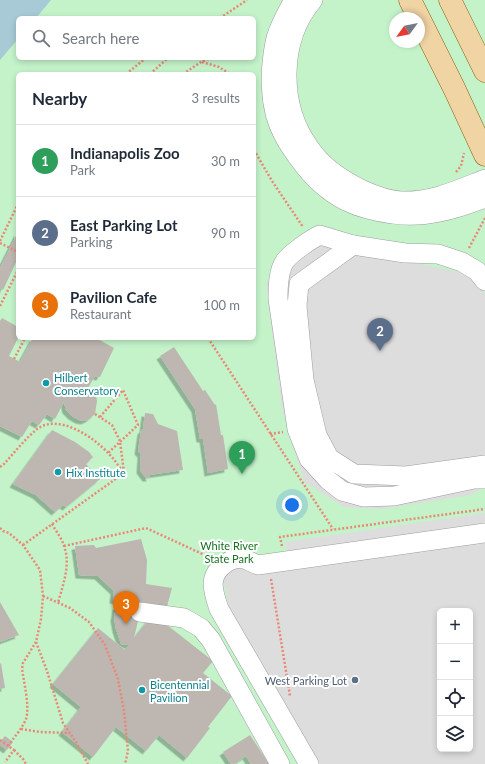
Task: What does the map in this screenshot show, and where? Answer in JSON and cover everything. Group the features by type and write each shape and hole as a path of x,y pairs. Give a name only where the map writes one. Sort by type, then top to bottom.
{"main road":[{"path":"410,0 454,88 475,151"},
{"path":"450,0 485,71"}],"street":[{"path":"294,0 282,21 276,37 272,66 272,97 280,129 284,138 311,174 327,188 347,202 394,214 424,215 460,208 485,198"},
{"path":"313,0 294,31 287,75 288,96 293,116 309,148 332,173 375,195 400,200 428,199 451,193 485,179"},
{"path":"485,281 477,270 462,262 438,254 405,253 352,245 320,235 310,240 284,262 279,278 278,298 297,429 309,459 328,480 342,491 364,497 394,496 474,479 485,479"},
{"path":"352,245 299,284 297,306 304,380 317,435 329,458 354,474 406,476 485,465"},
{"path":"309,764 220,609 215,598 213,586 213,577 217,569 228,561 242,558 258,565 268,564 485,533"},
{"path":"140,612 184,618 201,628 211,640 280,764"}],"path":[{"path":"223,16 247,0"},
{"path":"128,72 144,60"},
{"path":"152,72 166,60"},
{"path":"186,72 206,60"},
{"path":"201,62 219,67 227,72"},
{"path":"452,178 475,151"},
{"path":"256,153 310,240"},
{"path":"16,208 0,242 16,251"},
{"path":"469,249 485,218"},
{"path":"0,306 16,274"},
{"path":"14,359 24,340"},
{"path":"209,340 333,529"},
{"path":"100,418 123,390 138,425 108,453"},
{"path":"95,414 112,425 120,441 124,473"},
{"path":"0,467 36,429 54,423 77,430 108,453 124,473"},
{"path":"23,545 124,473"},
{"path":"282,548 280,537 485,509"},
{"path":"52,524 64,546 67,563 66,575 58,603"},
{"path":"0,528 1,532 9,533 23,545 40,570 43,596 42,619 36,642 23,663 22,669 28,712 21,729 8,746"},
{"path":"64,546 146,528 212,559"},
{"path":"268,564 291,702"},
{"path":"43,596 70,608 89,622 105,645 118,678 124,711 128,751 125,764"},
{"path":"36,642 47,671 63,723 88,764"},
{"path":"21,729 40,732 70,733"},
{"path":"0,740 14,750 26,764"},
{"path":"5,762 14,750"}],"green space":[{"name":"White River State Park","path":"0,0 485,0 485,764 0,764"}],"shaded area":[{"path":"319,245 469,275 485,294 485,487 471,495 382,509 344,507 304,482 282,408 266,283"},
{"name":"West Parking Lot","path":"485,513 485,764 319,764 229,611 221,566 287,554 285,542"}],"water":[{"path":"0,0 51,0 38,16 16,16 16,41 0,60"}],"building":[{"path":"16,236 16,262 3,290 0,288 0,268"},
{"name":"Hilbert Conservatory","path":"2,318 16,326 17,340 9,356 20,362 32,340 100,340 114,348 100,377 95,376 88,388 96,395 97,401 95,414 84,421 79,420 66,410 64,402 55,419 47,414 39,425 32,421 22,437 0,426 0,321"},
{"path":"174,347 203,391 205,390 215,405 216,404 221,435 223,435 228,469 208,473 203,439 200,439 195,409 160,356"},
{"path":"145,413 153,414 158,424 177,431 183,470 149,475 150,478 146,478 140,470 141,454 138,451"},
{"name":"Hix Institute","path":"52,430 75,442 89,452 93,457 86,464 100,479 66,507 63,505 55,512 36,495 13,484"},
{"path":"141,539 147,560 146,584 172,588 166,610 113,600 114,591 98,576 79,575 75,546 94,545 96,548"},
{"path":"0,602 19,635 0,642"},
{"name":"Bicentennial Pavilion","path":"116,606 131,609 130,614 139,617 134,638 153,614 213,661 203,673 232,696 208,727 210,728 187,758 159,735 146,751 116,727 93,757 62,732 81,707 53,684 98,628 125,650 129,645 121,644 116,629 114,618"},
{"path":"1,663 5,688 0,689 0,664"},
{"path":"250,735 269,764 251,764 246,756 234,764 231,764 223,752"},
{"path":"5,736 13,742 7,750 0,745 0,742"}],"place":[{"name":"East Parking Lot","path":"380,351"},
{"name":"Hilbert Conservatory","path":"46,383"},
{"name":"Hix Institute","path":"58,472"},
{"name":"Indianapolis Zoo","path":"242,474"},
{"name":"Pavilion Cafe","path":"126,624"},
{"name":"West Parking Lot","path":"355,680"},
{"name":"Bicentennial Pavilion","path":"142,690"}]}
